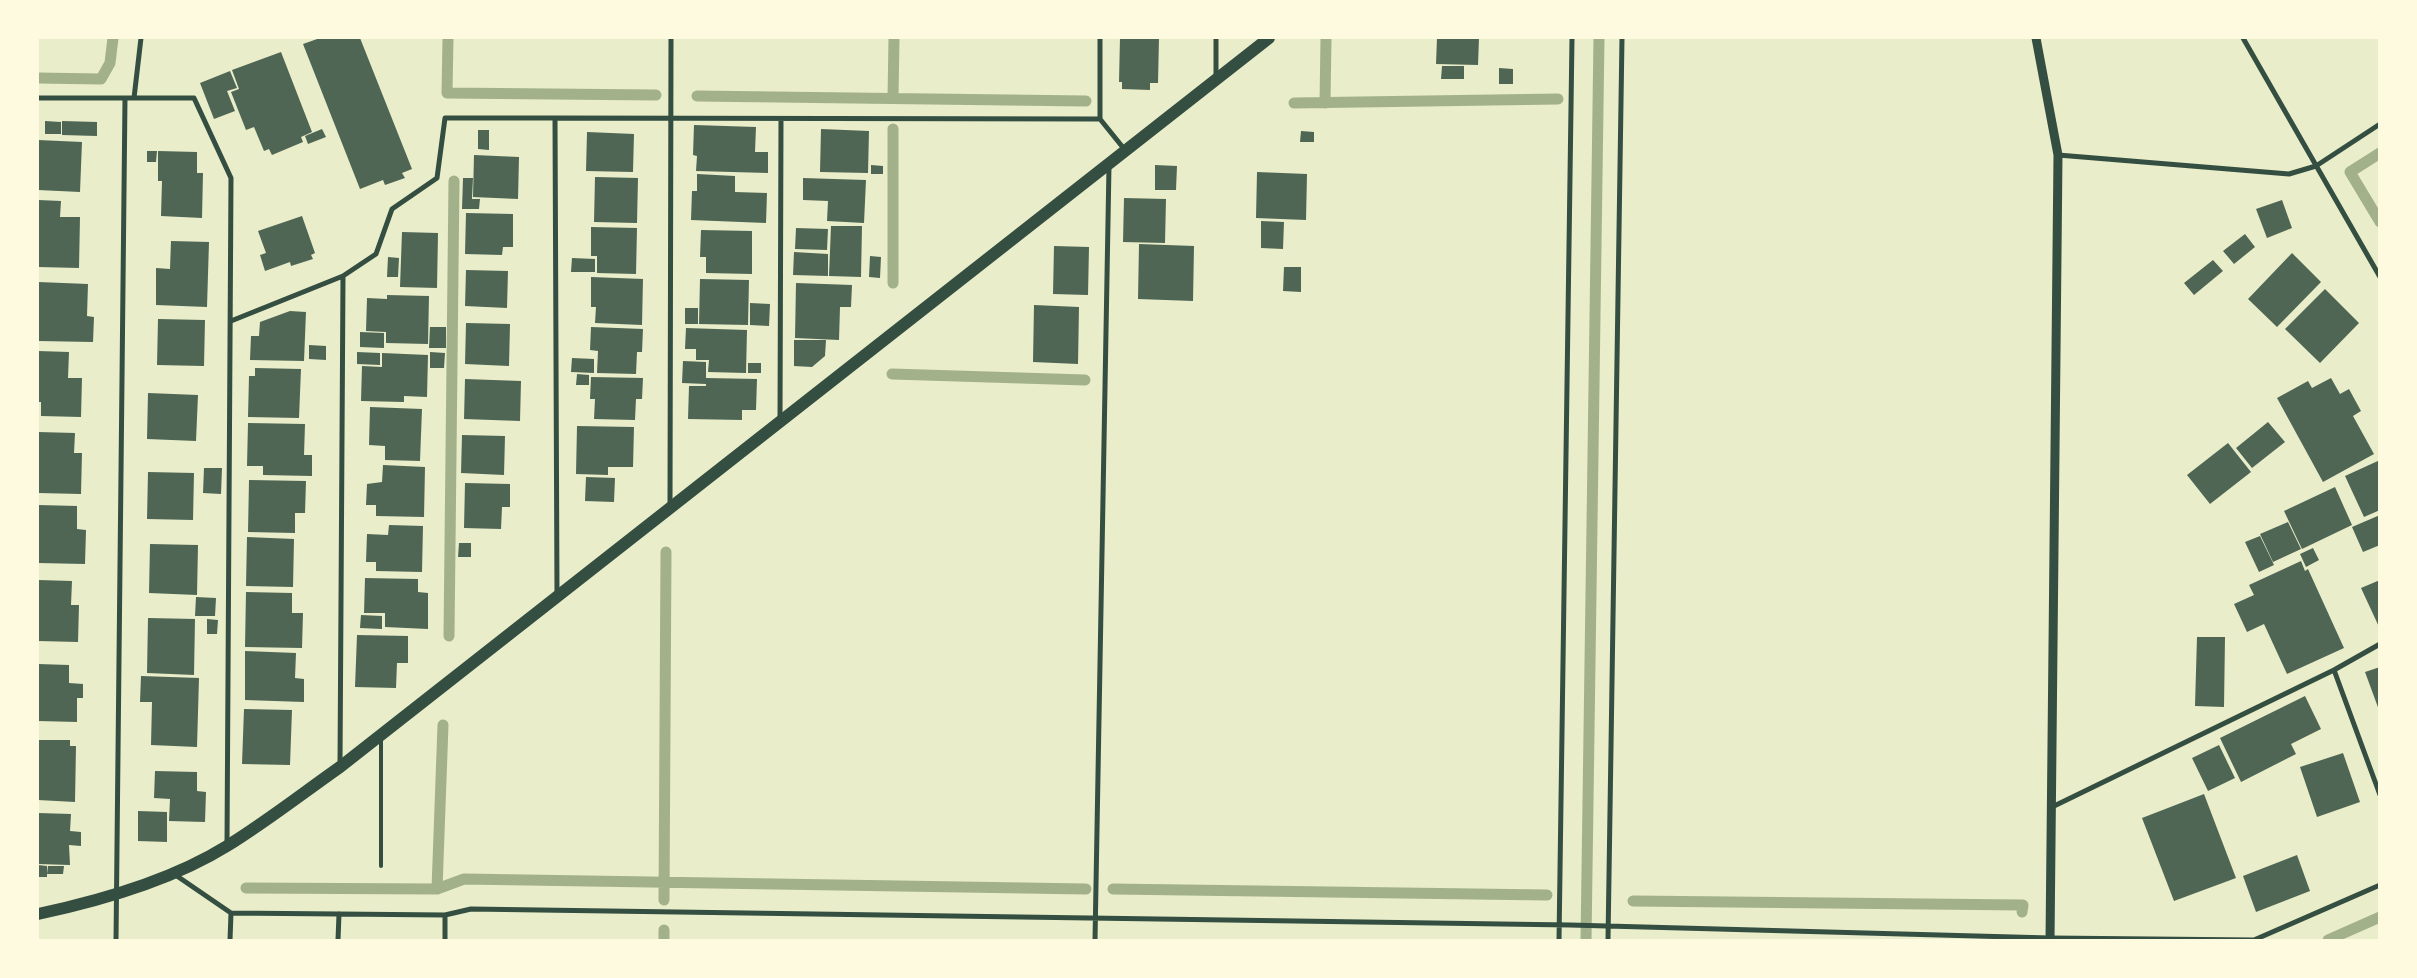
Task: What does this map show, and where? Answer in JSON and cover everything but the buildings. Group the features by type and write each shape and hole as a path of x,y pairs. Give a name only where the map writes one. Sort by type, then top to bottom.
{"main road":[{"path":"38,914 69,908 174,874 227,846 340,767 1269,38"}],"street":[{"path":"134,98 141,38"},
{"path":"670,507 669,119 671,38"},
{"path":"1100,38 1100,119 1125,150"},
{"path":"1216,38 1216,78"},
{"path":"1559,940 1572,38"},
{"path":"1608,940 1622,38"},
{"path":"2036,38 2058,155 2050,939"},
{"path":"2243,38 2380,277"},
{"path":"38,98 194,98 231,178 227,846"},
{"path":"116,940 125,98"},
{"path":"231,321 343,276 376,254 392,209 437,178 445,118 1100,119"},
{"path":"555,118 557,596"},
{"path":"780,422 781,118"},
{"path":"2058,155 2289,174 2316,166 2380,124"},
{"path":"1095,940 1109,163"},
{"path":"340,767 343,276"},
{"path":"2052,807 2334,670 2380,644"},
{"path":"2334,670 2380,795"},
{"path":"174,874 231,913 445,915 471,909 1570,925 2050,939 2254,940 2380,886"},
{"path":"230,940 231,913"},
{"path":"338,914 338,940"},
{"path":"445,915 445,940"}],"lane":[{"path":"381,866 382,734"}],"waterway":[{"path":"38,78 101,79 110,63 113,38"},
{"path":"448,38 447,93 656,95"},
{"path":"893,98 894,38"},
{"path":"1325,103 1326,38"},
{"path":"1586,940 1599,38"},
{"path":"697,96 1086,101"},
{"path":"1294,103 1558,99"},
{"path":"893,129 893,283"},
{"path":"2380,153 2350,172 2380,222"},
{"path":"449,636 454,181"},
{"path":"892,374 1085,380"},
{"path":"664,900 666,552"},
{"path":"437,889 443,725"},
{"path":"246,888 437,889 464,879 1086,889"},
{"path":"1113,889 1547,895"},
{"path":"1633,901 2023,905 2022,912"},
{"path":"2328,940 2380,917"},
{"path":"664,930 664,940"}]}
